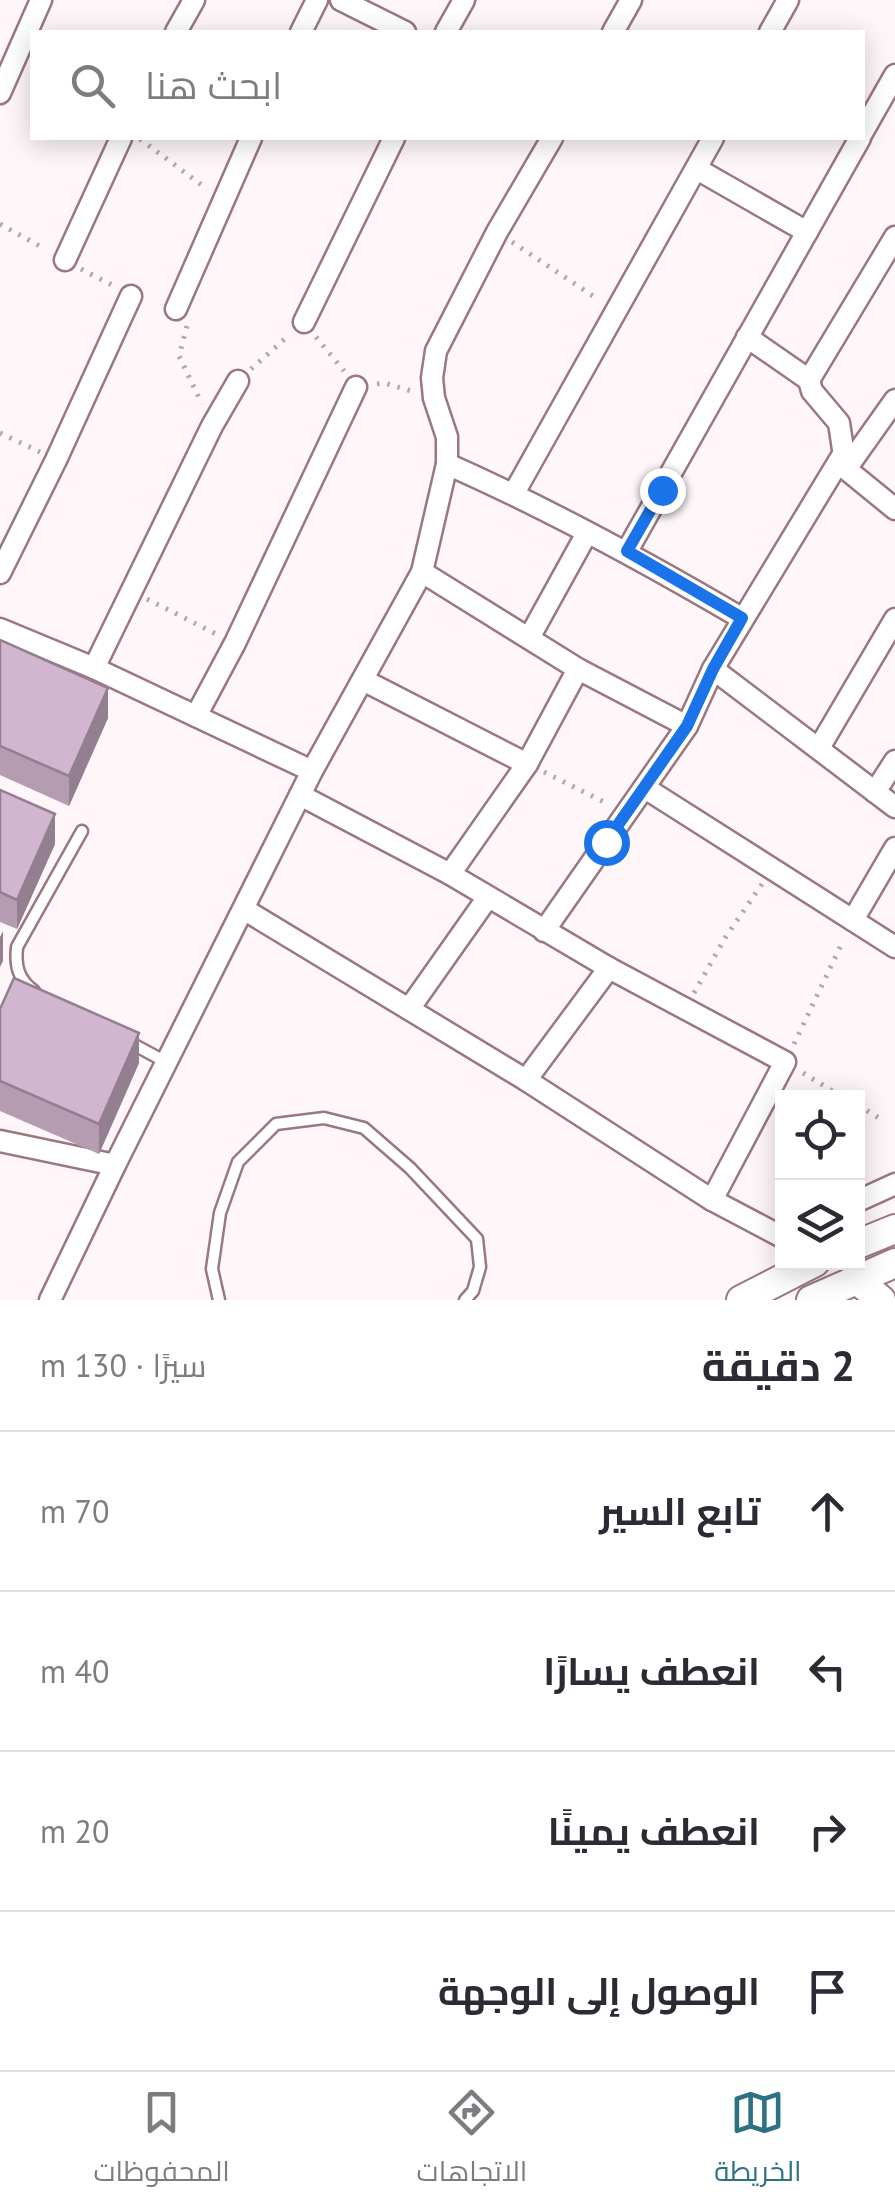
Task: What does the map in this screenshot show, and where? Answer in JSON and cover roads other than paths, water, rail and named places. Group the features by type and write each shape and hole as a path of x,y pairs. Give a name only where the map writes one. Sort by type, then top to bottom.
{"street":[{"path":"177,30 194,0"},
{"path":"303,30 317,0"},
{"path":"340,0 400,30"},
{"path":"447,30 464,0"},
{"path":"613,30 631,0"},
{"path":"771,30 788,0"},
{"path":"0,92 39,1"},
{"path":"865,128 895,75"},
{"path":"65,260 120,140"},
{"path":"176,309 250,140"},
{"path":"304,322 393,140"},
{"path":"50,1300 312,771 422,572 447,464 448,436 434,398 432,378 436,351 497,232 551,140"},
{"path":"514,493 712,140"},
{"path":"627,551 858,140"},
{"path":"697,169 806,232"},
{"path":"895,238 810,380 812,391 839,423 844,462 895,510"},
{"path":"0,573 132,296"},
{"path":"747,337 810,380"},
{"path":"94,668 212,426 238,381"},
{"path":"196,716 356,387"},
{"path":"544,931 687,726 742,618 844,462 895,400"},
{"path":"447,464 514,493 587,534 627,551 742,618"},
{"path":"528,638 587,534"},
{"path":"422,572 578,669 687,726"},
{"path":"818,748 895,619"},
{"path":"0,628 312,771"},
{"path":"450,874 527,764 578,669"},
{"path":"713,669 895,807"},
{"path":"362,680 527,764"},
{"path":"874,792 895,760"},
{"path":"644,788 895,947"},
{"path":"300,795 450,874 609,968 785,1062 712,1200"},
{"path":"853,920 895,848"},
{"path":"409,1009 488,896"},
{"path":"245,910 526,1080 712,1200 775,1234"},
{"path":"526,1080 609,968"},
{"path":"0,1142 114,1165"},
{"path":"865,1197 895,1184"},
{"path":"865,1241 895,1229"},
{"path":"810,1300 895,1263"},
{"path":"740,1300 800,1270"},
{"path":"855,1278 880,1300"}],"lane":[{"path":"48,998 21,979 17,947 82,831"},
{"path":"115,1034 166,1062"},
{"path":"219,1300 212,1269 220,1213 238,1162 276,1124 324,1118 364,1128 410,1168 477,1239 480,1268 473,1291 465,1300"}]}
